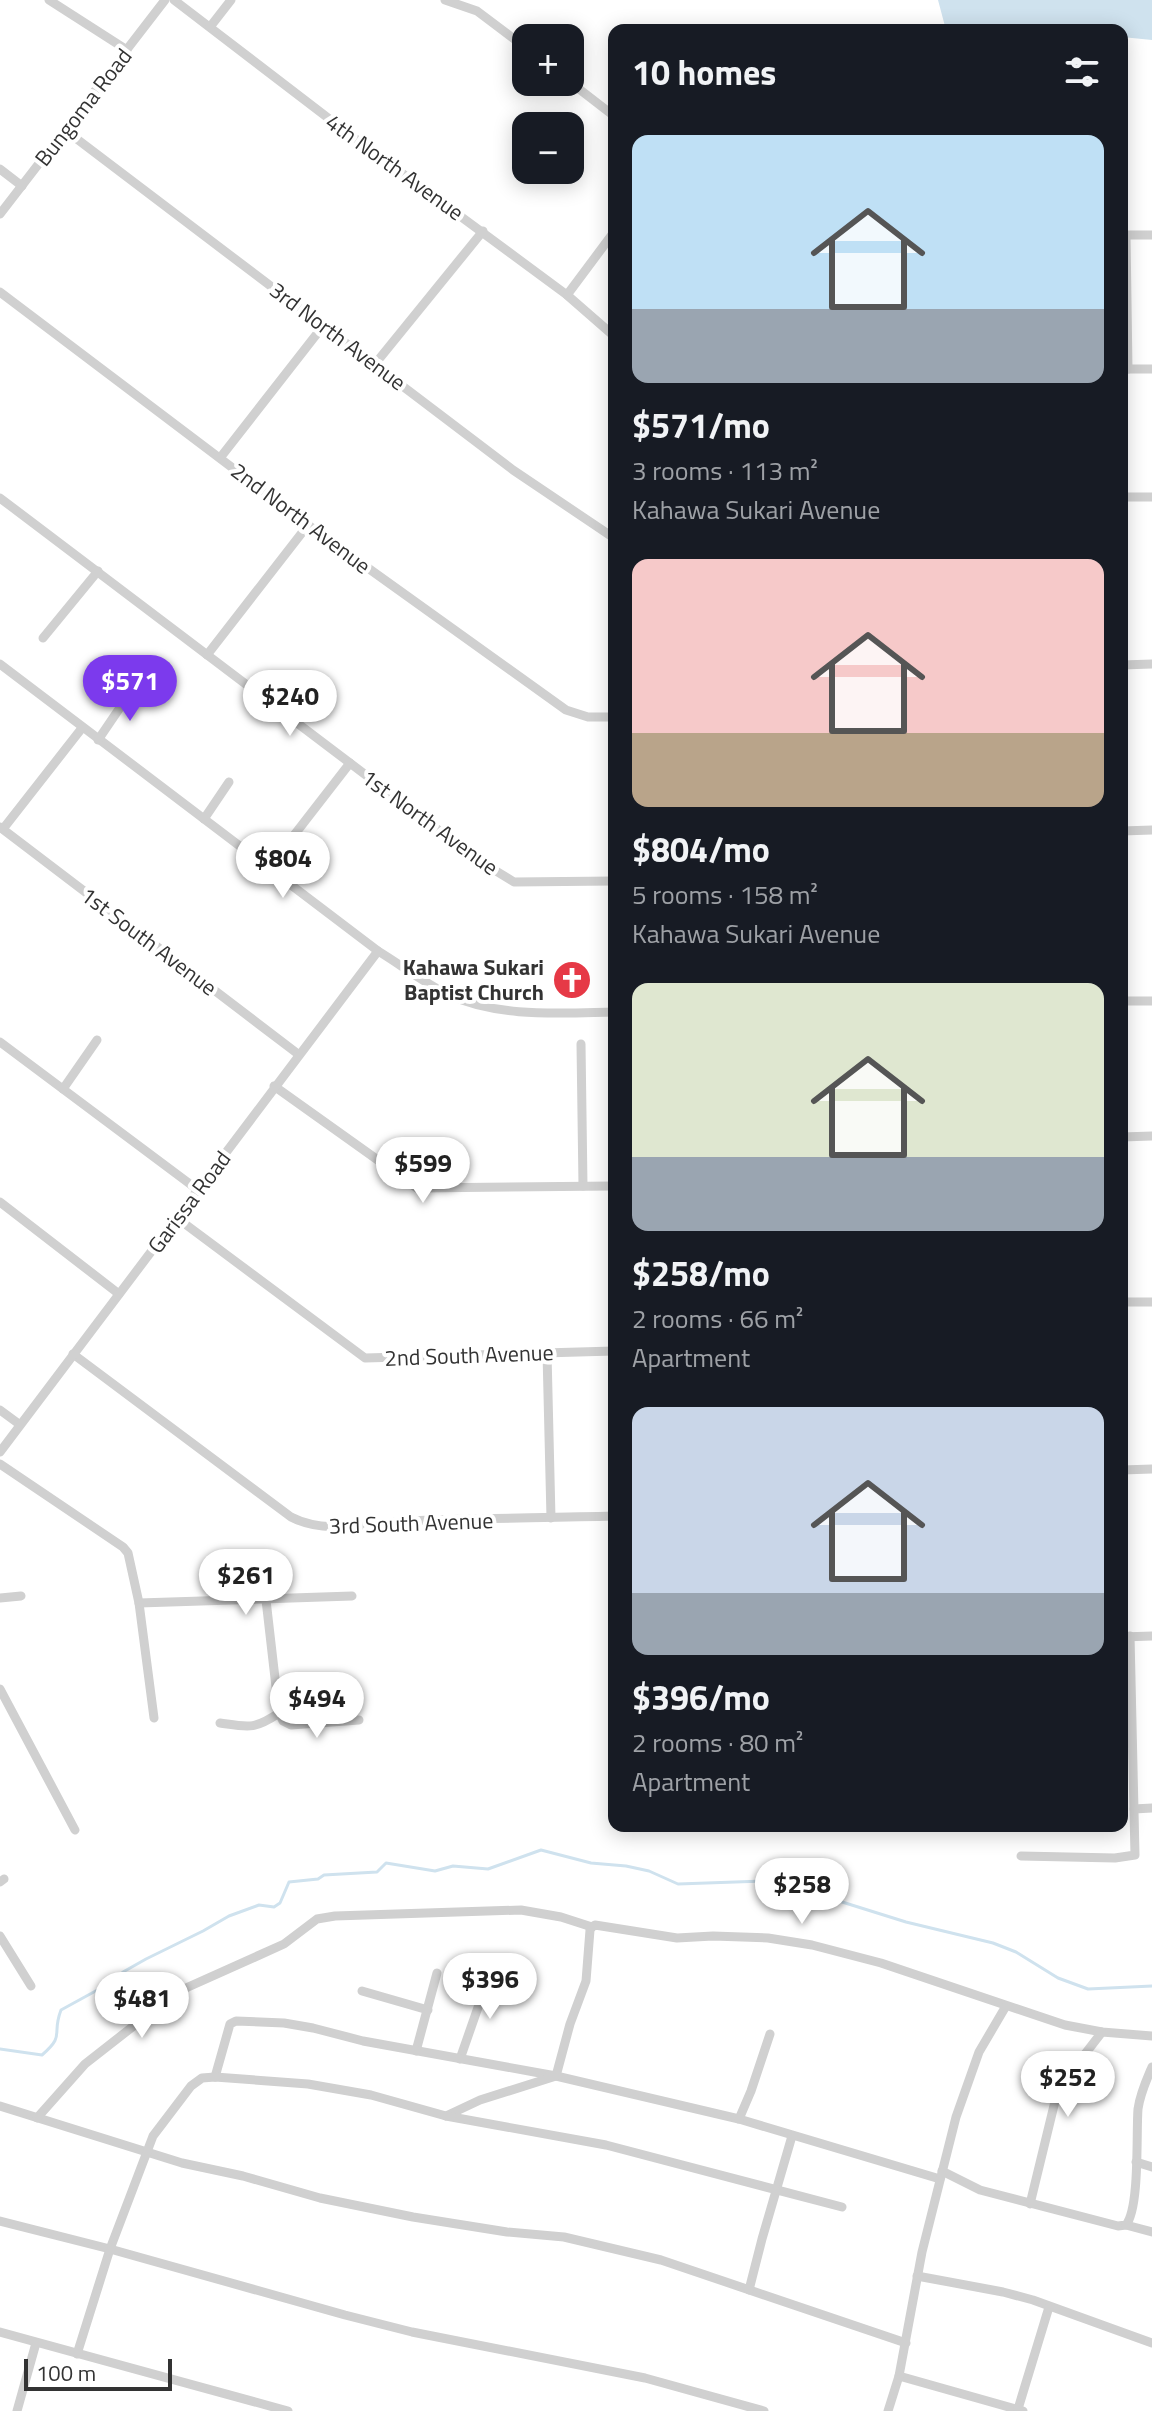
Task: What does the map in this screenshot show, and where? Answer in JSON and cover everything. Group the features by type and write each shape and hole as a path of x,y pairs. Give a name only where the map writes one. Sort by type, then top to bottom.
{"street":[{"path":"49,0 127,50"},
{"name":"Bungoma Road","path":"0,214 165,0"},
{"name":"4th North Avenue","path":"174,0 567,295 608,331"},
{"path":"210,27 231,0"},
{"path":"445,0 477,11 512,37"},
{"path":"584,93 608,111"},
{"name":"3rd North Avenue","path":"65,130 513,470 608,534"},
{"path":"0,169 22,186"},
{"path":"375,364 483,231"},
{"path":"1128,235 1152,235"},
{"path":"567,295 608,240"},
{"name":"2nd North Avenue","path":"0,292 308,525 566,710 588,717 608,717"},
{"path":"220,458 323,326"},
{"path":"1128,369 1152,369"},
{"path":"1128,497 1152,497"},
{"name":"1st North Avenue","path":"0,498 478,860 514,882 608,881"},
{"path":"207,655 308,525"},
{"path":"43,638 98,571"},
{"path":"0,664 378,951 444,993 508,1011 608,1012"},
{"path":"1128,665 1152,664"},
{"path":"98,740 134,687"},
{"path":"2,828 82,728"},
{"path":"281,852 350,763"},
{"path":"204,819 229,782"},
{"name":"1st South Avenue","path":"2,828 298,1054"},
{"path":"1128,831 1152,830"},
{"name":"Garissa Road","path":"0,1452 378,951"},
{"path":"1128,1001 1152,1001"},
{"path":"63,1089 97,1040"},
{"path":"0,1042 198,1190"},
{"path":"581,1044 583,1186"},
{"path":"274,1086 417,1188 608,1186"},
{"path":"1128,1137 1152,1136"},
{"path":"0,1202 119,1294"},
{"name":"2nd South Avenue","path":"177,1218 365,1358 608,1351"},
{"path":"1128,1302 1152,1302"},
{"path":"547,1353 551,1518"},
{"name":"3rd South Avenue","path":"73,1354 291,1517 306,1525 324,1527 404,1521 608,1516"},
{"path":"0,1410 19,1424"},
{"path":"0,1464 123,1547 131,1562 139,1603 154,1718"},
{"path":"1128,1470 1152,1469"},
{"path":"0,1598 21,1596"},
{"path":"139,1603 352,1596"},
{"path":"266,1600 279,1713 283,1721 291,1725 359,1720"},
{"path":"1128,1636 1152,1636"},
{"path":"0,1689 75,1830"},
{"path":"220,1723 247,1727 262,1725 279,1713"},
{"path":"1021,1856 1115,1858 1135,1855 1128,1744"},
{"path":"1134,1809 1152,1808"},
{"path":"37,2118 85,2064 177,1992 284,1944 317,1919 360,1915 521,1910 561,1917 592,1927 677,1938 768,1938 812,1945 881,1963 1065,2025 1152,2036"},
{"path":"556,2076 586,1981 592,1927"},
{"path":"0,1936 31,1986"},
{"path":"416,2051 437,1973"},
{"path":"460,2059 490,1973"},
{"path":"362,1991 428,2010"},
{"path":"888,2411 899,2376 917,2276 941,2175 967,2083 979,2052 1006,2006"},
{"path":"215,2077 228,2027 236,2021 284,2023 363,2041 556,2076 739,2119 941,2175 1030,2204 1152,2232"},
{"path":"1030,2204 1058,2089 1102,2032"},
{"path":"739,2119 770,2034"},
{"path":"1126,2225 1130,2219 1140,2099 1152,2067"},
{"path":"446,2116 480,2100 556,2076"},
{"path":"77,2354 110,2249 153,2136 179,2100 202,2078 308,2084 371,2095 446,2116 606,2145 842,2207"},
{"path":"0,2106 146,2152 366,2208 618,2248 692,2269 906,2343"},
{"path":"749,2290 792,2136"},
{"path":"1136,2162 1152,2167"},
{"path":"0,2221 412,2332 610,2370 764,2411"},
{"path":"917,2276 1003,2292 1152,2343"},
{"path":"899,2376 1020,2410 1049,2307"},
{"path":"0,2332 288,2411"},
{"path":"17,2411 36,2343"}],"water":[{"path":"938,0 1152,0 1152,40 1128,38 1128,24 944,24"}],"waterway":[{"path":"0,2049 42,2055 54,2043 61,2010 146,1959 229,1916 259,1905 274,1907 280,1903 289,1882 318,1879 324,1875 377,1872 386,1863 435,1871 453,1866 488,1869 541,1850 591,1863 649,1871 678,1884 764,1881 906,1922 993,1943 1016,1952 1058,1978 1088,1989 1152,1986"}],"place":[{"name":"Kahawa Sukari Baptist Church","path":"572,980"}]}
